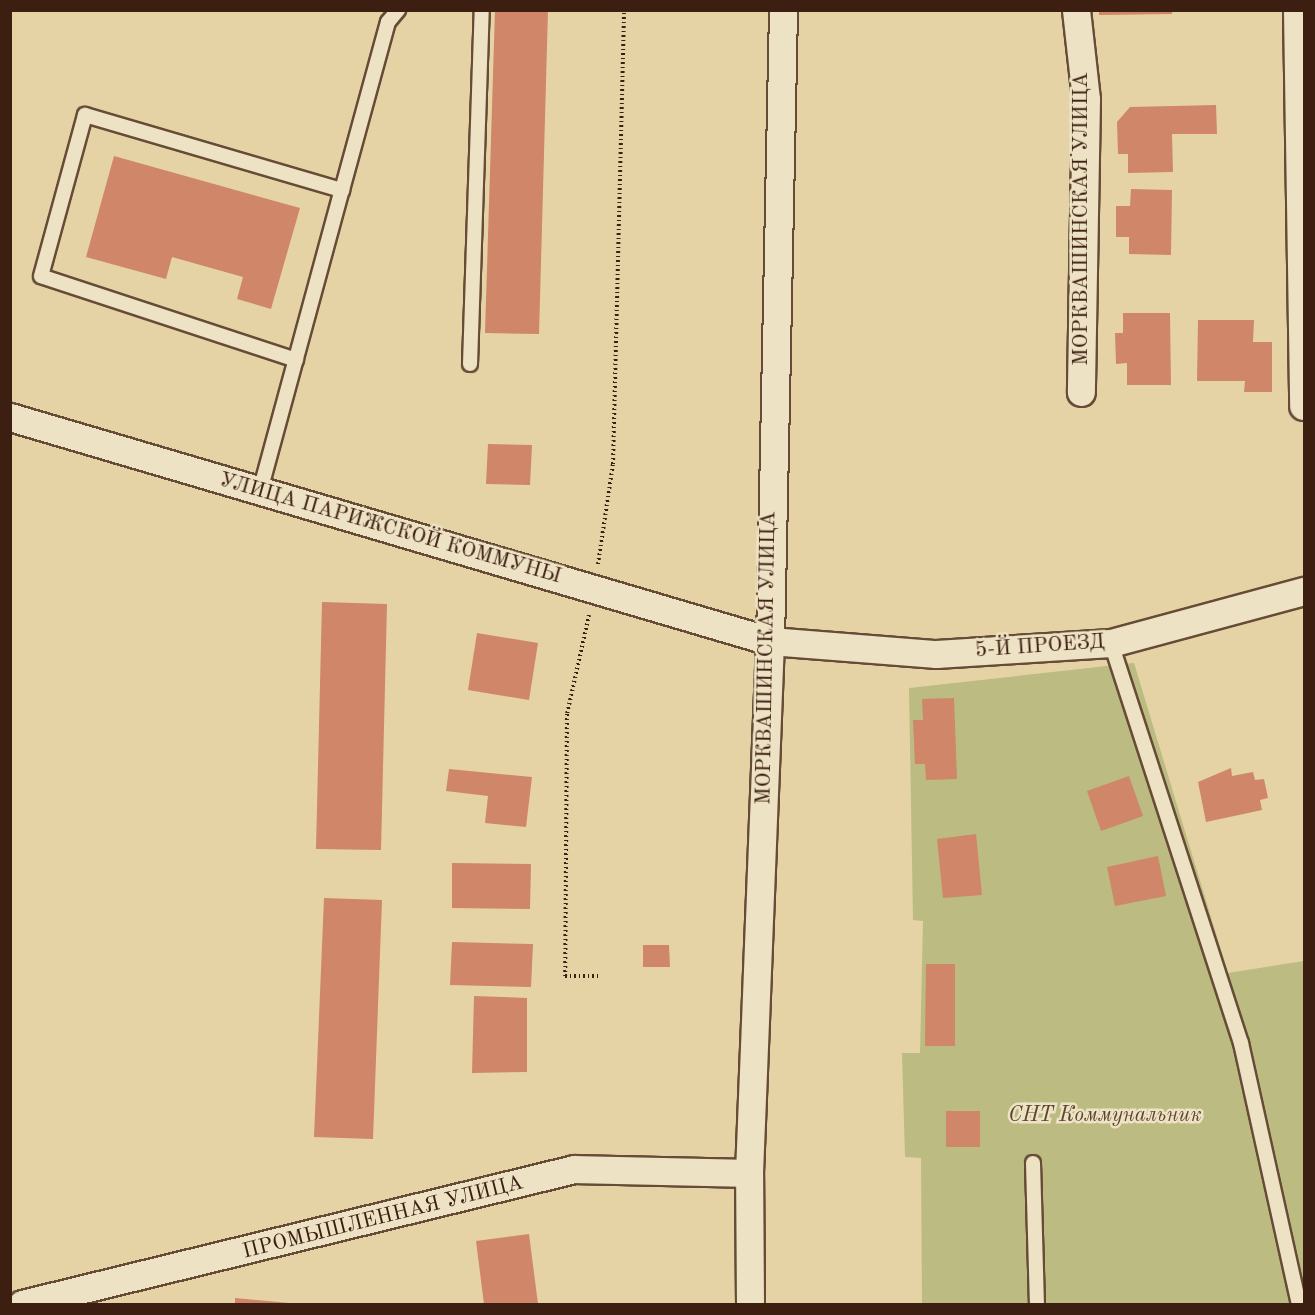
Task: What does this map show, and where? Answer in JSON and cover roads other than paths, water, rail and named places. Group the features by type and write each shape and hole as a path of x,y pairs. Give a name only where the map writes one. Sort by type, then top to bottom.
{"street":[{"name":"МОРКВАШИНСКАЯ УЛИЦА","path":"750,1305 748,1173 770,641 783,10"},
{"name":"МОРКВАШИНСКАЯ УЛИЦА","path":"1076,10 1086,99 1081,392"},
{"path":"1297,10 1303,406"},
{"name":"УЛИЦА ПАРИЖСКОЙ КОММУНЫ","path":"10,417 770,641"},
{"name":"5-Й ПРОЕЗД","path":"770,641 936,654 1111,643 1305,591"},
{"name":"ПРОМЫШЛЕННАЯ УЛИЦА","path":"22,1305 574,1169 748,1173"}],"lane":[{"path":"261,490 388,22 398,10"},
{"path":"470,364 482,10"},
{"path":"296,360 41,276 85,115 342,190"},
{"path":"1111,643 1241,1043 1299,1305"},
{"path":"1033,1163 1037,1305"}],"park label":[{"name":"СНТ Коммунальник","path":"1105,1116"}]}
